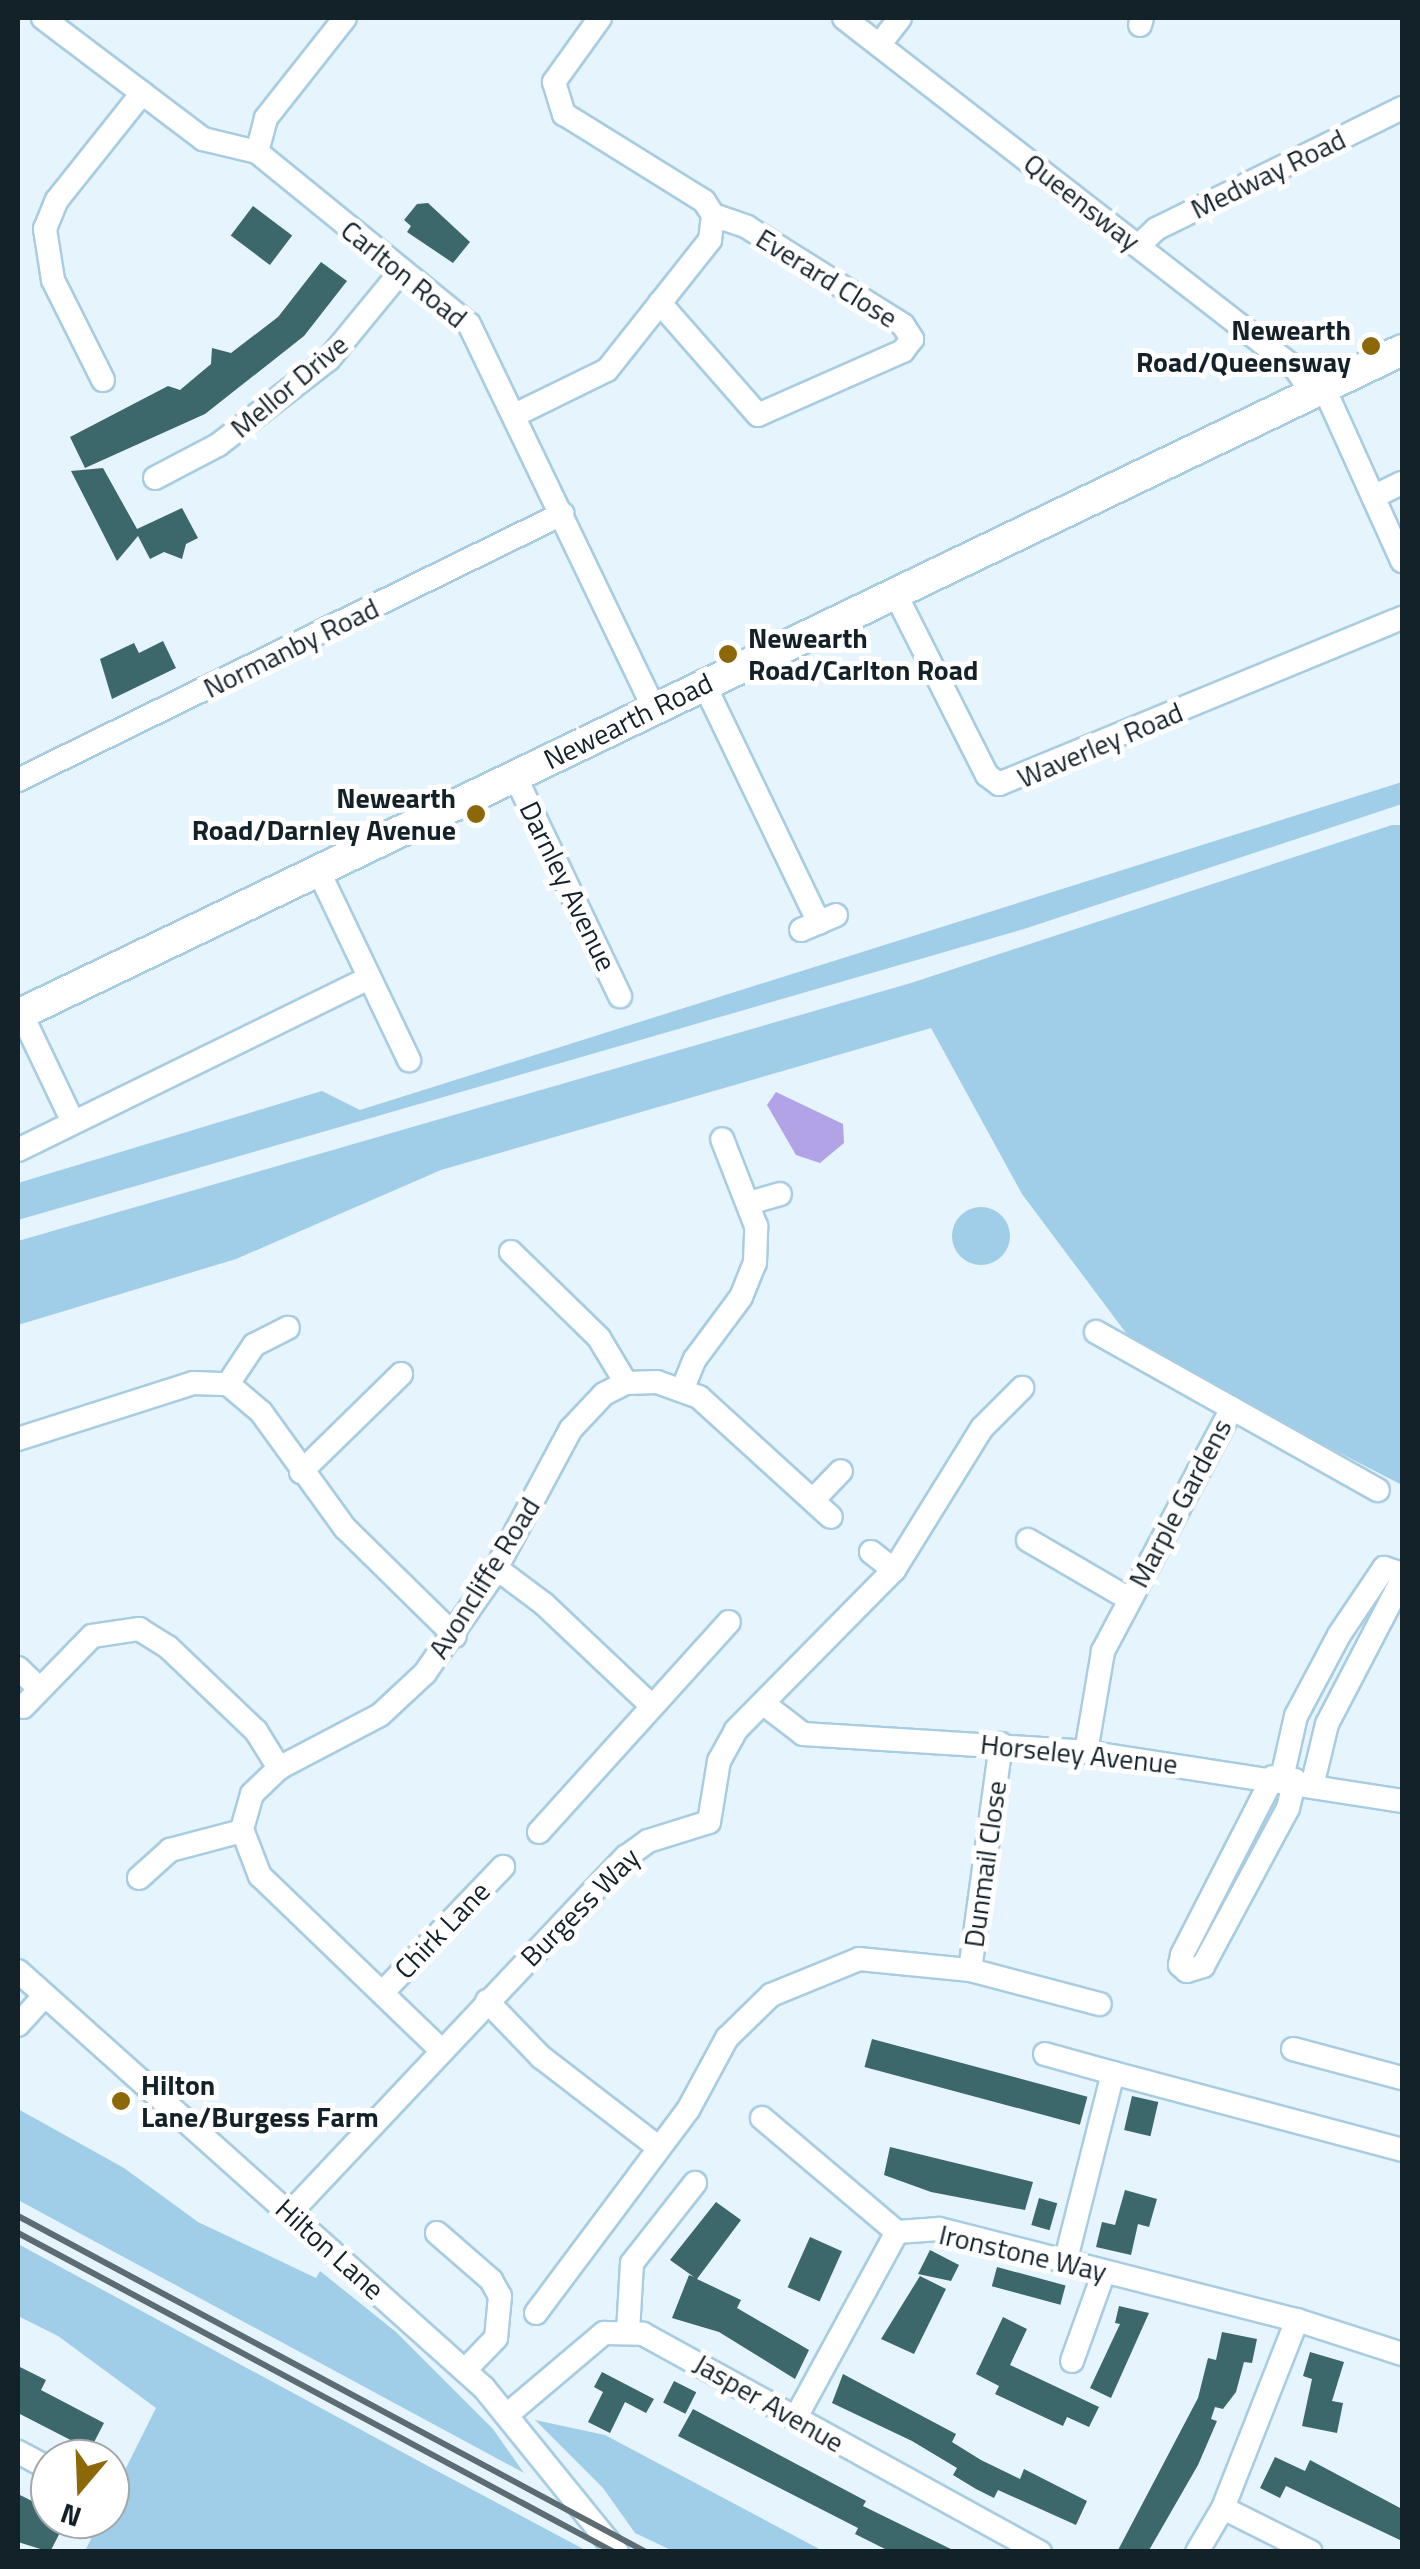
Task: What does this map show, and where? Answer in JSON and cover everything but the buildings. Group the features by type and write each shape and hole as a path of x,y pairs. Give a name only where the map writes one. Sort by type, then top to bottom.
{"main road":[{"name":"Newearth Road","path":"19,1014 1402,350"}],"street":[{"name":"Carlton Road","path":"43,18 203,139 257,152 469,324 654,708"},
{"path":"257,152 266,118 345,18"},
{"name":"Everard Close","path":"600,18 558,71 557,106 704,201 713,215 747,228 903,325 909,346 758,415 660,303"},
{"name":"Queensway","path":"844,18 1318,390 1402,562"},
{"path":"879,45 900,18"},
{"path":"102,380 100,352 53,280 46,230 57,200 142,93"},
{"name":"Medway Road","path":"1138,246 1156,228 1402,108"},
{"path":"515,415 607,370 710,240 713,215"},
{"name":"Mellor Drive","path":"155,478 218,446 329,360 402,270"},
{"path":"1373,497 1402,483"},
{"name":"Normanby Road","path":"18,780 562,514"},
{"name":"Waverley Road","path":"895,593 987,775 999,784 1402,618"},
{"path":"704,684 818,923"},
{"name":"Darnley Avenue","path":"515,776 620,997"},
{"path":"318,870 409,1059"},
{"path":"18,1150 370,978"},
{"path":"19,1014 73,1122"},
{"path":"683,1388 695,1359 750,1280 758,1244 746,1192 722,1139"},
{"path":"746,1192 780,1194"},
{"path":"510,1287 519,1260 599,1338 626,1383 683,1388 822,1509 841,1471"},
{"path":"228,1384 254,1344 288,1328"},
{"name":"Marple Gardens","path":"1096,1332 1378,1490"},
{"path":"301,1472 400,1374"},
{"path":"18,1439 192,1382 228,1384 261,1412 344,1528 455,1636"},
{"name":"Avoncliffe Road","path":"242,1831 252,1794 279,1768 380,1714 455,1636 585,1410 626,1383"},
{"name":"Burgess Way","path":"290,2214 440,2048 637,1847 709,1822 726,1746 894,1570 916,1541 982,1428 1022,1388"},
{"name":"Marple Gardens","path":"1086,1752 1103,1652 1222,1402"},
{"name":"Marple Gardens","path":"1028,1540 1128,1599"},
{"path":"871,1552 894,1570"},
{"path":"496,1568 660,1698"},
{"path":"1402,1577 1327,1724 1291,1779 1182,1954 1180,1965 1187,1971 1203,1966 1288,1808 1291,1779 1296,1716 1339,1635 1384,1568 1402,1577"},
{"path":"539,1832 608,1762 634,1725 729,1622"},
{"path":"23,1708 92,1636 139,1629 168,1647 256,1731 279,1768"},
{"path":"18,1668 40,1689"},
{"name":"Horseley Avenue","path":"764,1704 804,1734 1086,1752 1291,1779 1402,1801"},
{"name":"Dunmail Close","path":"1001,1744 980,1972 1100,2004"},
{"path":"138,1878 170,1850 242,1831 260,1876 440,2048"},
{"name":"Chirk Lane","path":"382,1993 503,1867"},
{"path":"536,2313 550,2282 642,2169 745,2016 799,1978 859,1959 894,1957 980,1972"},
{"name":"Hilton Lane","path":"18,1970 465,2370 508,2414 617,2552"},
{"path":"18,2025 45,1995"},
{"path":"487,2001 577,2088 658,2147"},
{"path":"1293,2050 1402,2078"},
{"path":"1045,2054 1402,2150"},
{"path":"1065,2263 1114,2073"},
{"path":"762,2118 897,2232 794,2419"},
{"path":"508,2414 571,2355 604,2332 628,2332 632,2264 695,2184"},
{"name":"Ironstone Way","path":"897,2232 939,2229 1297,2320 1402,2354"},
{"path":"437,2232 491,2280 500,2296 496,2338 465,2370"},
{"path":"1072,2360 1104,2272"},
{"path":"1197,2552 1223,2508 1297,2320"},
{"name":"Jasper Avenue","path":"628,2332 660,2340 794,2419 1040,2552"},
{"path":"1223,2508 1311,2552"}],"shaded area":[{"path":"1402,782 1402,804 1024,929 18,1220 18,1183 322,1091 360,1110"},
{"path":"1392,825 1402,825 1402,1485 1138,1349 1022,1194 931,1028 441,1170 236,1259 18,1325 18,1241 911,983"},
{"path":"776,1092 843,1124 844,1143 820,1163 796,1155 767,1105"},
{"path":"981,1207 1002,1215 1010,1236 1002,1257 981,1265 960,1257 952,1236 960,1215"},
{"path":"18,2109 124,2168 198,2222 316,2278 320,2271 396,2332 493,2429 524,2473 18,2200"},
{"path":"18,2244 587,2551 85,2551 91,2539 130,2539 130,2460 156,2408 58,2336 18,2316"},
{"path":"535,2420 605,2435 823,2551 673,2551 635,2533 603,2488"}],"railway":[{"path":"18,2216 646,2552"},
{"path":"18,2233 614,2552"}],"place":[{"name":"Newearth Road/Queensway","path":"1371,346"},
{"name":"Newearth Road/Carlton Road","path":"728,654"},
{"name":"Newearth Road/Darnley Avenue","path":"476,814"},
{"name":"Hilton Lane/Burgess Farm","path":"121,2101"}]}
